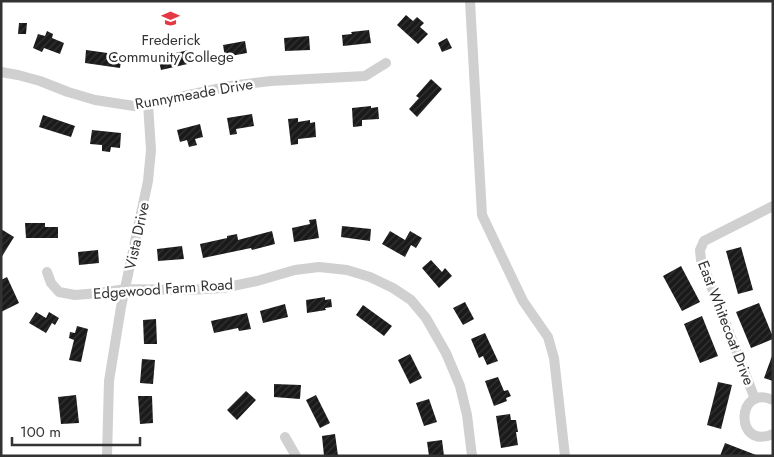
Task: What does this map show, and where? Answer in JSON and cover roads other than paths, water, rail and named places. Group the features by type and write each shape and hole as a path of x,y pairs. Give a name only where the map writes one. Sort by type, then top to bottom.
{"street":[{"path":"470,1 482,215 523,301 548,337 554,358 565,456"},
{"name":"Runnymeade Drive","path":"1,72 18,74 95,100 134,106 230,86 272,81 365,76 386,63"},
{"name":"Vista Drive","path":"108,456 109,381 121,307 148,181 151,150 148,104"},
{"name":"East Whitecoat Drive","path":"755,399 701,260 701,246 704,241 773,206"},
{"name":"Edgewood Farm Road","path":"47,272 51,283 59,292 75,295 99,294 126,289 188,290 223,288 296,270 319,267 347,270 370,277 393,288 411,300 426,318 446,353 460,386 467,415 472,456"},
{"name":"East Whitecoat Drive","path":"772,436 756,436 745,425 744,418 745,410 749,403 755,399 773,400"},
{"path":"284,437 296,456"}],"place":[{"name":"Frederick Community College","path":"171,19"}]}
